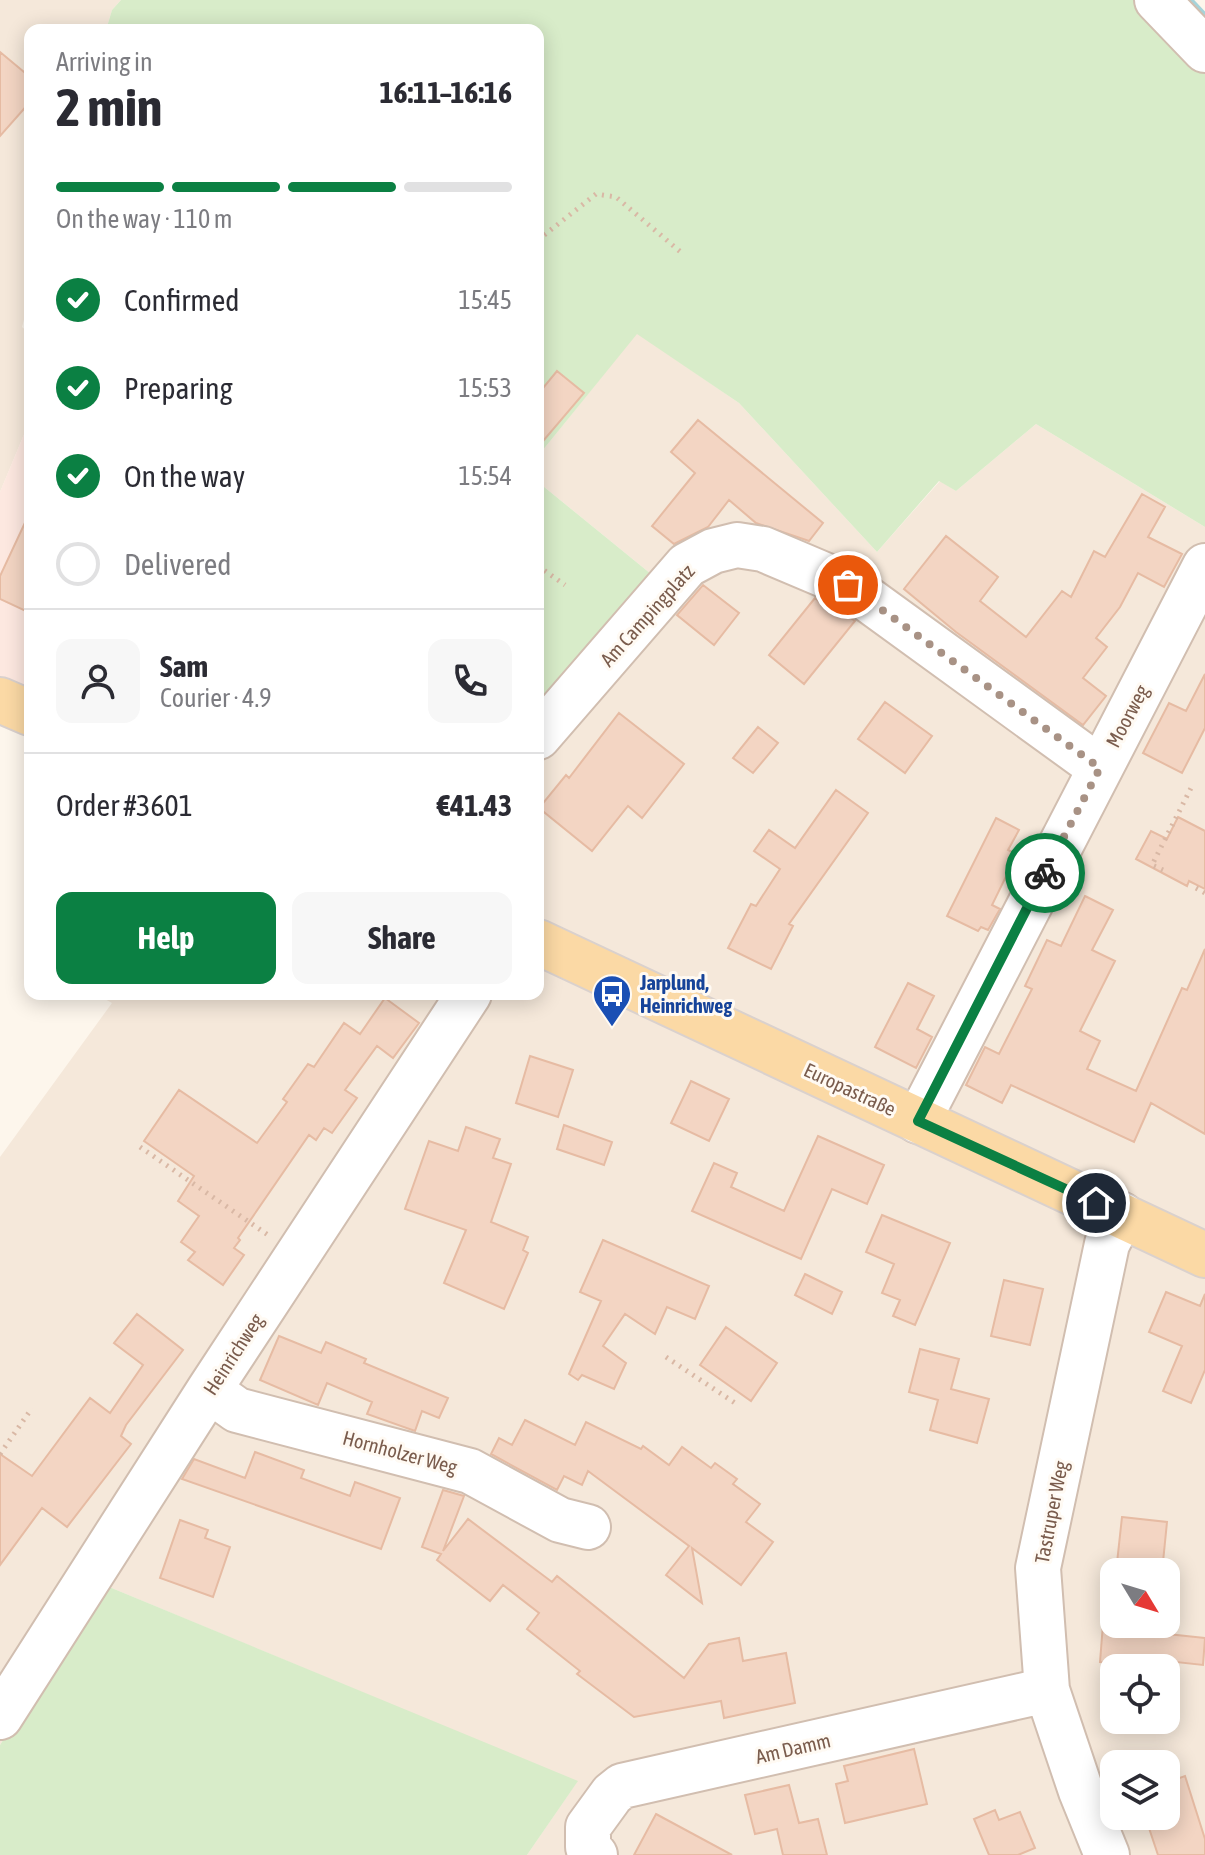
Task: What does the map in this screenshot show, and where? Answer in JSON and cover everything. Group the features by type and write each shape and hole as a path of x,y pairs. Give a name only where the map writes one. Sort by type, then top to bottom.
{"main road":[{"path":"0,700 24,710"},
{"name":"Europastraße","path":"544,945 1205,1255"}],"street":[{"path":"1157,0 1205,50"},
{"name":"Am Campingplatz","path":"544,730 687,565 713,551 737,545 763,549 848,585 1100,768"},
{"name":"Moorweg","path":"918,1121 1204,573"},
{"name":"Heinrichweg","path":"0,1717 209,1390 465,1000"},
{"name":"Tastruper Weg","path":"1107,1855 1047,1690 1038,1568 1107,1244 1122,1215"},
{"name":"Hornholzer Weg","path":"209,1390 237,1410 470,1471 560,1520 588,1527"},
{"name":"Am Damm","path":"595,1855 588,1847 588,1827 612,1794 622,1786 1047,1690"}],"path":[{"path":"544,235 596,194 616,197 683,254"},
{"path":"544,570 565,585"},
{"path":"1163,870 1152,865 1191,788"},
{"path":"1196,888 1205,893"},
{"path":"140,1147 263,1232"},
{"path":"666,1357 735,1403"},
{"path":"0,1454 32,1408"}],"shaded area":[{"path":"0,0 121,0 112,10 108,24 24,24 24,434 0,492"},
{"path":"637,333 739,403 877,552 940,481 956,491 1036,424 1205,527 1205,1855 527,1855 577,1782 102,1584 0,1745 0,1157 112,1003 107,1000 544,1000 544,701 651,574 544,487 544,449"},
{"path":"24,434 24,694 0,684 0,492"}],"green space":[{"path":"121,0 1137,0 1205,72 1205,527 1036,424 956,491 939,481 877,552 739,403 637,334 544,449 544,24 108,24 112,10"},
{"path":"544,487 651,574 544,701"},
{"path":"102,1584 578,1781 527,1855 0,1855 0,1745"}],"building":[{"path":"0,52 24,72 24,109 0,136"},
{"path":"557,371 584,393 544,440 544,387"},
{"path":"698,420 823,523 809,541 756,523 729,500 708,527 674,544 652,526 695,473 671,452"},
{"path":"1142,494 1165,507 1148,537 1182,554 1164,587 1138,573 1120,607 1096,638 1107,647 1083,678 1106,696 1083,725 956,632 904,589 946,536 998,577 980,601 1026,637 1062,591 1071,597 1094,551 1105,557"},
{"path":"24,525 24,610 0,599 0,576"},
{"path":"703,585 739,613 714,645 677,615"},
{"path":"815,598 831,611 834,606 855,621 804,684 769,655"},
{"path":"1205,674 1205,728 1182,773 1143,753 1169,703 1186,711"},
{"path":"885,702 932,736 905,773 858,739"},
{"path":"619,713 684,764 642,818 628,806 592,851 544,812 544,802 566,775 569,778"},
{"path":"758,727 778,743 753,773 733,758"},
{"path":"836,790 868,813 789,924 793,926 771,969 728,948 751,904 756,906 780,869 754,851 769,830 795,848"},
{"path":"1178,817 1205,831 1205,889 1189,881 1187,886 1136,859 1151,831 1167,839"},
{"path":"996,818 1019,830 1008,850 1017,854 992,905 1000,909 988,930 981,927 978,931 947,916"},
{"path":"1085,896 1113,910 1092,950 1115,961 1080,1031 1100,1041 1087,1069 1136,1091 1182,988 1187,990 1205,949 1205,1134 1151,1103 1134,1142 1011,1085 1002,1103 966,1085 985,1047 999,1054 1032,989 1025,986 1047,940 1061,946"},
{"path":"908,983 934,996 917,1029 932,1037 916,1068 875,1047"},
{"path":"384,1000 419,1023 393,1058 377,1046 345,1090 357,1098 332,1133 324,1128 316,1140 309,1135 238,1238 240,1240 234,1248 244,1255 223,1285 188,1260 195,1252 181,1242 199,1216 178,1201 194,1176 144,1141 179,1090 257,1143 287,1102 283,1099 308,1064 314,1067 344,1023 360,1034"},
{"path":"530,1056 573,1070 558,1117 516,1103"},
{"path":"691,1081 729,1099 709,1141 671,1123"},
{"path":"564,1125 612,1142 604,1165 557,1149"},
{"path":"466,1127 500,1139 493,1158 511,1164 491,1222 528,1237 523,1250 528,1253 504,1309 444,1283 466,1230 405,1209 429,1141 458,1151"},
{"path":"818,1136 884,1165 867,1204 832,1189 801,1259 692,1211 714,1163 737,1173 731,1187 784,1211"},
{"path":"882,1215 950,1243 915,1325 893,1316 900,1300 882,1293 894,1264 866,1252"},
{"path":"603,1240 709,1286 695,1319 667,1307 655,1334 625,1314 603,1346 626,1363 614,1389 582,1375 578,1380 569,1374 601,1301 580,1292"},
{"path":"805,1274 842,1292 832,1314 795,1295"},
{"path":"1004,1280 1043,1289 1030,1345 991,1336"},
{"path":"1166,1292 1200,1306 1205,1294 1205,1370 1191,1403 1163,1391 1182,1346 1149,1332"},
{"path":"137,1314 183,1350 126,1425 121,1436 131,1444 67,1527 42,1508 0,1565 0,1454 32,1476 90,1398 110,1413 143,1365 114,1343"},
{"path":"726,1327 777,1363 751,1401 700,1365"},
{"path":"279,1336 321,1353 326,1342 366,1359 364,1363 448,1398 439,1418 422,1411 415,1431 367,1414 372,1402 327,1383 318,1405 260,1380"},
{"path":"920,1349 959,1359 951,1389 989,1399 977,1443 930,1430 938,1400 909,1392"},
{"path":"525,1420 575,1445 586,1422 641,1449 643,1446 669,1465 682,1447 711,1468 715,1463 737,1479 733,1484 760,1504 746,1522 773,1542 741,1585 692,1548 702,1603 666,1575 689,1546 588,1471 582,1485 564,1476 557,1490 491,1454 499,1438 512,1445"},
{"path":"255,1452 304,1470 301,1478 350,1496 355,1482 400,1498 381,1549 182,1479 194,1459 245,1478"},
{"path":"443,1490 464,1496 443,1551 468,1519 552,1582 557,1576 684,1678 709,1644 739,1638 743,1661 786,1653 795,1703 724,1718 721,1701 634,1717 577,1674 580,1671 527,1629 539,1613 503,1585 490,1601 437,1560 441,1554 422,1547"},
{"path":"1122,1517 1167,1522 1163,1558 1118,1558"},
{"path":"180,1520 208,1530 205,1538 230,1547 213,1597 160,1578"},
{"path":"1180,1635 1205,1638 1203,1665 1180,1662 1180,1654 1101,1654 1102,1638 1180,1638"},
{"path":"914,1749 927,1804 845,1823 836,1784 848,1781 844,1766"},
{"path":"1185,1776 1205,1839 1205,1855 1158,1855 1150,1830 1180,1830 1180,1778"},
{"path":"789,1785 799,1823 818,1819 827,1855 783,1855 777,1829 755,1834 745,1795"},
{"path":"995,1810 999,1820 1020,1812 1035,1848 1018,1855 989,1855 974,1819"},
{"path":"656,1814 732,1855 634,1855"}],"waterway":[{"path":"1188,0 1205,18"}],"way so far":[{"path":"848,585 1100,768 1045,873"}],"place":[{"name":"Jarplund, Heinrichweg","path":"612,1028"}],"route":[{"path":"1045,873 918,1121 1096,1203"}]}
